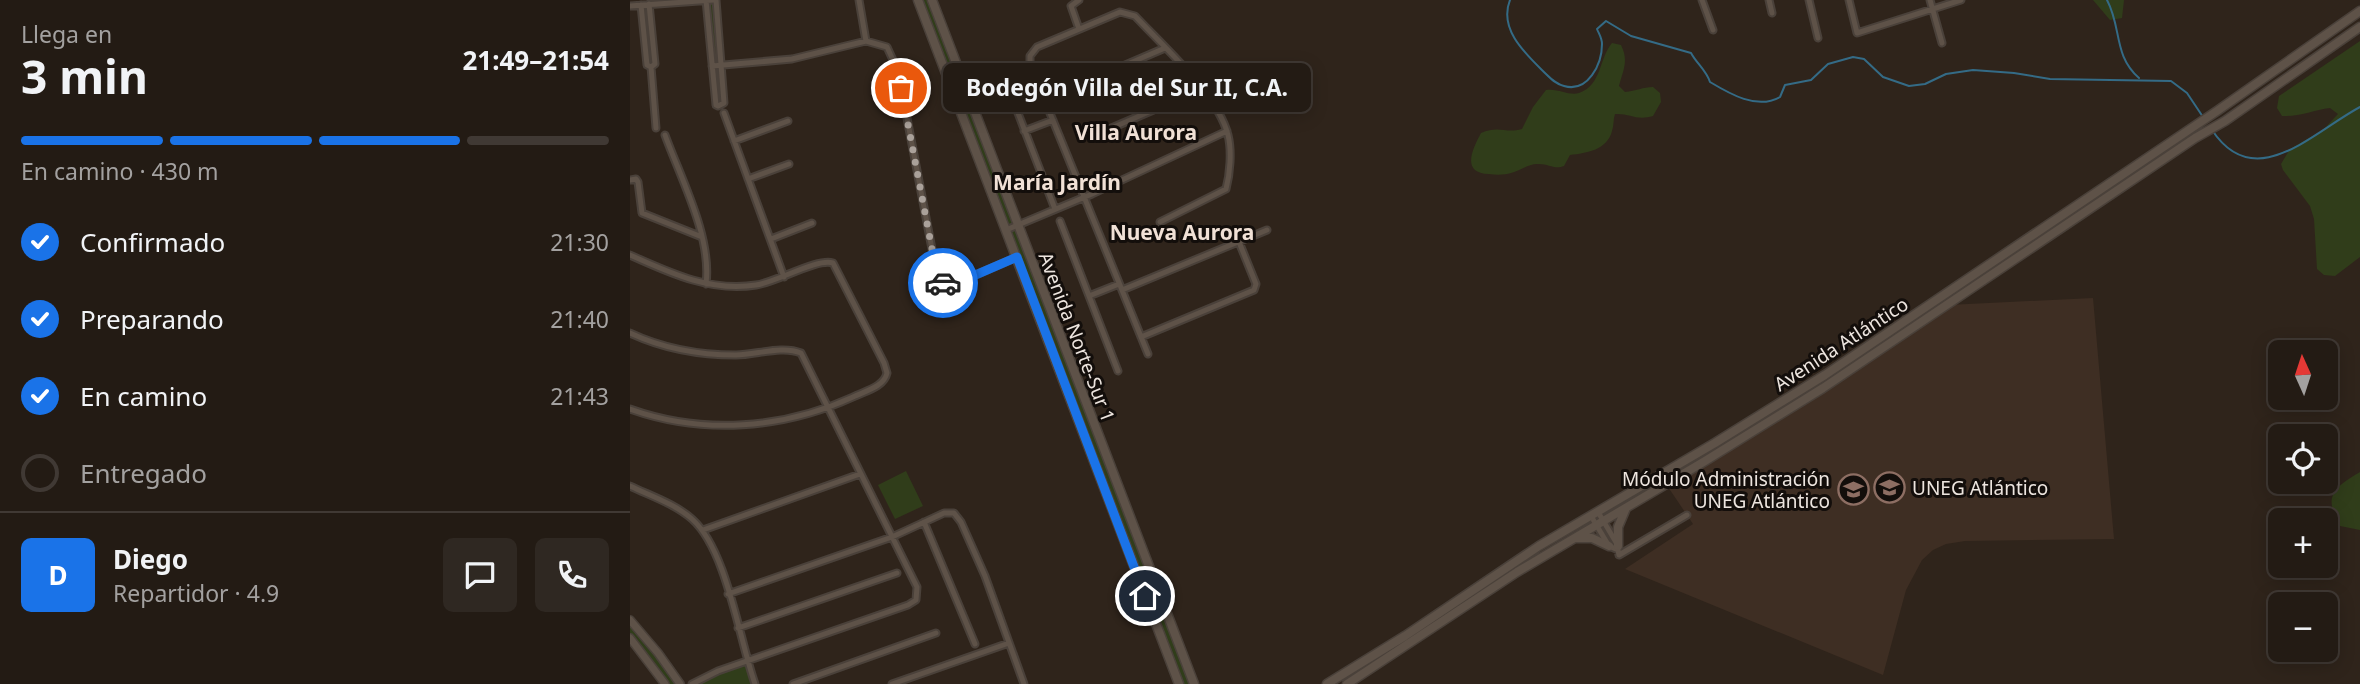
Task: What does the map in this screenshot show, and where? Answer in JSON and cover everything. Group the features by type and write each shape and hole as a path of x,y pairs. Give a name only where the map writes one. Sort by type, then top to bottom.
{"main road":[{"name":"Avenida Norte-Sur 1","path":"918,0 1179,684"},
{"name":"Avenida Norte-Sur 1","path":"932,0 1194,684"},
{"name":"Avenida Atlántico","path":"1327,684 1405,636 1510,564 1825,375 2360,12"},
{"name":"Avenida Atlántico","path":"1347,684 1517,572 1823,388 2195,138 2225,121 2360,27"},
{"path":"1573,538 1592,538 1615,548 1618,527 1626,508"}],"street":[{"path":"630,6 714,0 724,103 718,106 706,1"},
{"path":"859,0 866,41"},
{"path":"1079,0 1071,6 1079,29"},
{"path":"1702,0 1713,30"},
{"path":"1769,0 1772,13"},
{"path":"1809,0 1818,38"},
{"path":"1849,0 1857,33 1961,0"},
{"path":"1930,0 1942,43"},
{"path":"645,4 647,65 651,67 656,128"},
{"path":"1147,354 1030,64 1030,56 1037,47 1125,12 1135,16 1202,89 1227,131 1230,153 1226,189 1160,222"},
{"path":"712,66 805,57 866,41 884,44 894,58 940,280 948,285 957,283 1017,257"},
{"path":"1074,87 1165,48"},
{"path":"1001,69 1055,209"},
{"path":"1093,136 1202,89"},
{"path":"724,113 785,277"},
{"path":"1024,131 1053,120"},
{"path":"734,141 788,121"},
{"path":"1006,230 1227,131"},
{"path":"665,135 702,237 707,268 706,284"},
{"path":"748,179 789,164"},
{"path":"630,180 636,179 638,182 642,213 702,237"},
{"path":"1060,221 1118,371"},
{"path":"771,239 812,223"},
{"path":"1089,296 1121,287 1267,230"},
{"path":"1141,337 1254,290 1256,284 1239,242"},
{"path":"630,255 672,274 706,284 753,285 785,277 819,262 833,263 886,368 886,378 881,384 829,407 784,420 732,425 681,421 630,409"},
{"path":"630,333 658,345 704,354 749,355 795,350 805,358 917,587 917,597 913,603 747,661 692,684"},
{"path":"703,530 860,474"},
{"path":"630,486 682,512 703,530 717,556 755,684"},
{"path":"729,594 892,537 944,513 954,513 985,576 1024,684"},
{"path":"1594,514 1619,555 1687,515"},
{"path":"924,522 975,644"},
{"path":"738,628 897,573"},
{"path":"630,620 680,684"},
{"path":"793,684 936,633"},
{"path":"630,638 665,684"},
{"path":"892,684 1009,643"}],"shaded area":[{"name":"UNEG Atlántico","path":"2093,298 2114,539 1965,541 1946,544 1933,550 1922,560 1906,590 1883,675 1625,569 1693,524 1666,484 1948,305"}],"green space":[{"path":"706,0 716,0 724,103 718,106"},
{"path":"918,0 932,0 1194,684 1179,684"},
{"path":"2093,0 2124,0 2122,18 2110,20"},
{"path":"2360,41 2360,257 2335,276 2324,275 2317,269 2314,219 2310,206 2281,164 2290,149 2323,130 2338,114 2330,108 2282,116 2277,108 2279,96"},
{"path":"1612,43 1621,45 1625,56 1619,86 1625,92 1653,87 1660,93 1661,102 1653,116 1642,118 1615,114 1612,131 1606,142 1589,152 1570,155 1564,166 1534,164 1500,175 1475,170 1471,160 1472,153 1481,133 1522,129 1533,107 1546,90 1575,94 1586,89 1596,78"},
{"path":"906,471 923,506 895,519 878,485"},
{"path":"2360,472 2360,530 2340,526 2338,508 2332,508 2334,494 2338,494 2338,487"},
{"path":"630,620 680,684 665,684 630,638"},
{"path":"747,661 755,684 692,684"}],"waterway":[{"path":"1510,0 1508,22 1516,41 1550,78 1564,86 1580,85 1592,75 1602,44 1597,29 1606,21 1631,36 1691,53 1710,82 1753,101 1771,101 1780,97 1785,85 1811,80 1828,64 1853,57 1864,59 1883,77 1909,86 1925,84 1946,74 1973,70 2050,79 2171,81 2187,93 2203,117"},
{"path":"2107,0 2112,10 2121,51 2139,78"},
{"path":"2212,130 2229,149 2247,157 2265,158 2304,142 2360,107"}],"way so far":[{"path":"901,88 936,270 943,283"}],"place":[{"name":"Bodegón Villa del Sur II, C.A.","path":"901,88"},
{"name":"UNEG Atlántico","path":"1889,488"},
{"name":"Módulo Administración UNEG Atlántico","path":"1853,490"}],"district":[{"name":"Villa Aurora","path":"1136,133"},
{"name":"María Jardín","path":"1057,183"},
{"name":"Nueva Aurora","path":"1182,233"}],"route":[{"path":"943,283 957,283 1017,257 1145,596"}]}
